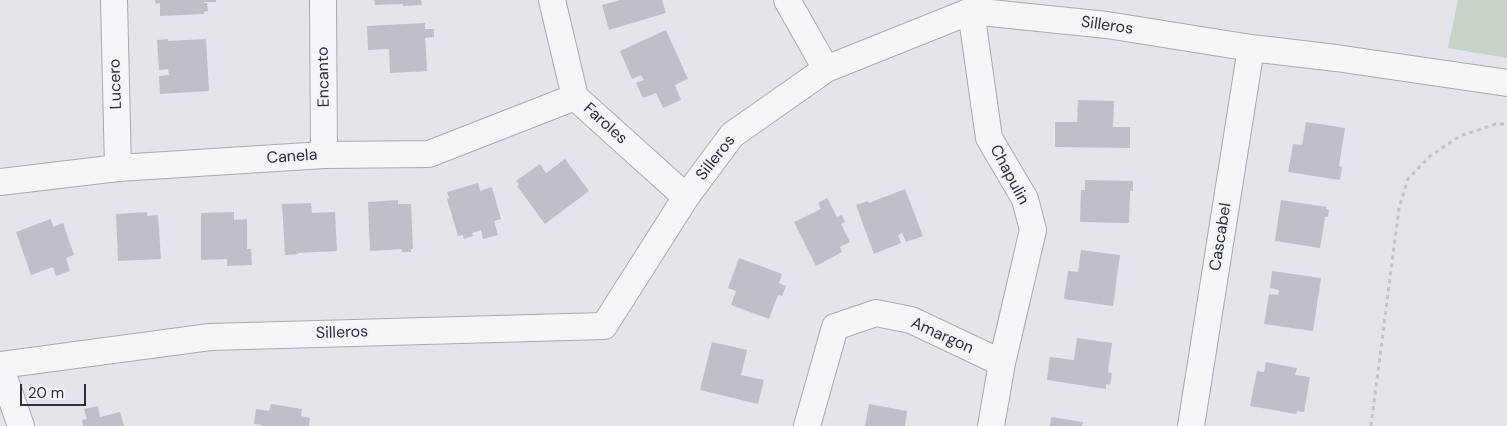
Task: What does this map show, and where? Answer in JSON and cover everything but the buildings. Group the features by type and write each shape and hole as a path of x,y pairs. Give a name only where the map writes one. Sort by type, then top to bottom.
{"street":[{"name":"Lucero","path":"114,0 118,168"},
{"name":"Encanto","path":"323,0 324,155"},
{"name":"Faroles","path":"552,0 575,97 686,197"},
{"path":"787,0 826,69"},
{"name":"Silleros","path":"0,365 210,337 604,326 686,197 732,135 826,69 971,11 1107,25 1251,48 1336,58 1507,83"},
{"name":"Chapulin","path":"971,11 989,138 1025,199 1033,230 1002,363 991,426"},
{"name":"Cascabel","path":"1191,426 1251,48"},
{"name":"Canela","path":"0,182 118,168 324,155 429,154 575,97"},
{"name":"Amargon","path":"807,426 835,327 876,313 911,320 1002,363"},
{"path":"0,365 21,426"}],"path":[{"path":"1372,426 1399,208 1408,179 1430,156 1460,136 1496,124 1507,124"}],"green space":[{"path":"1458,0 1507,0 1507,58 1448,48"}]}
